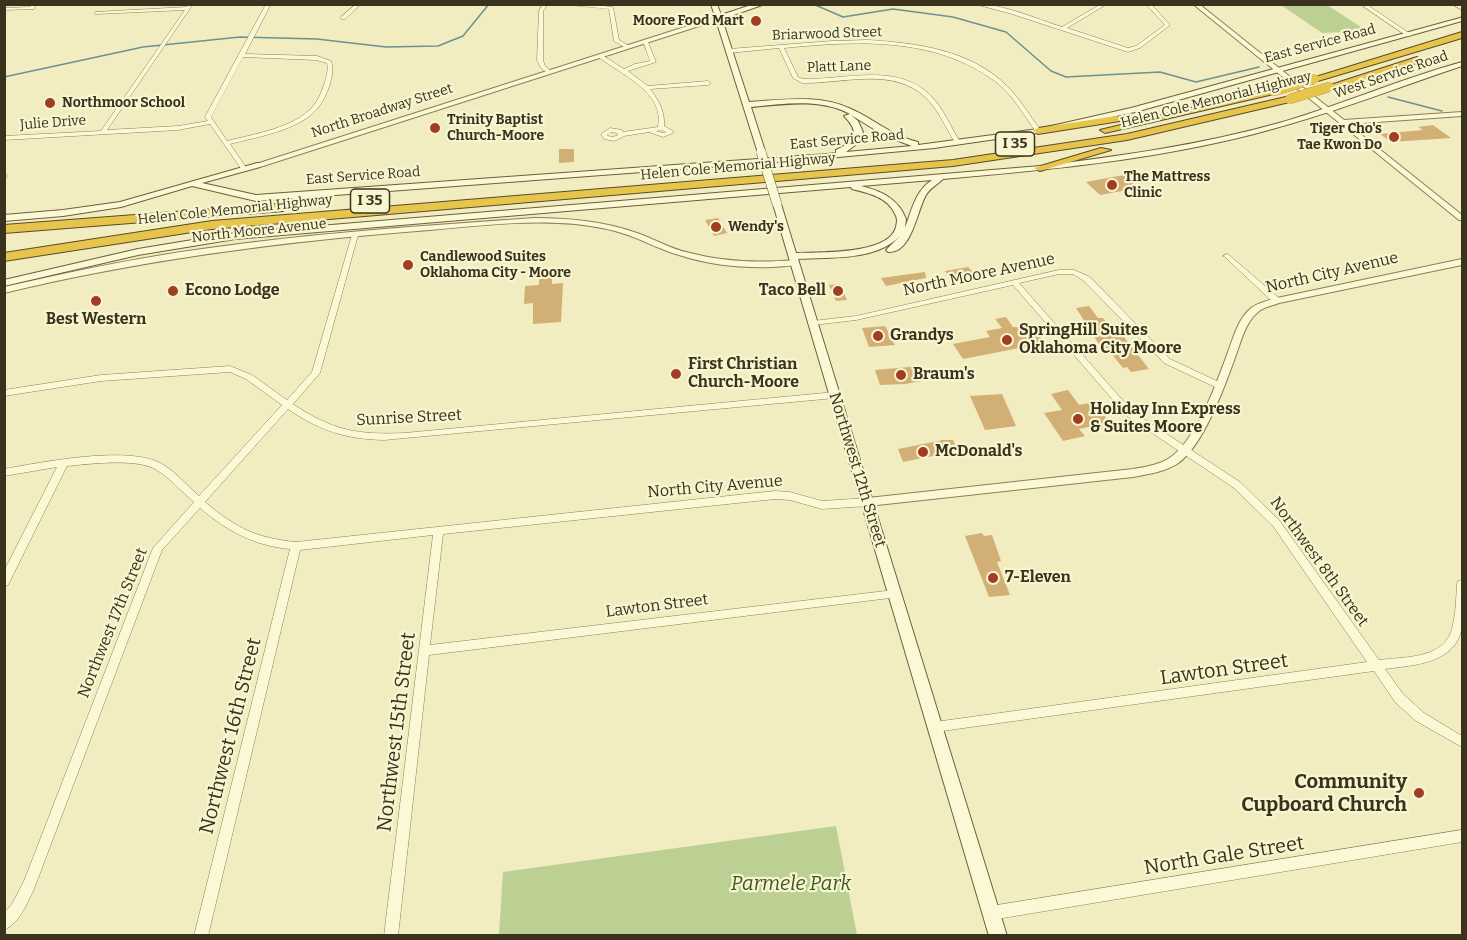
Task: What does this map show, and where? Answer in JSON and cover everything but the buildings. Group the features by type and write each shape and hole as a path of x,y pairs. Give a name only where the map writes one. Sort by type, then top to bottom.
{"highway":[{"name":"Helen Cole Memorial Highway","path":"4,229 946,153 1111,129 1241,100 1462,35"},
{"name":"Helen Cole Memorial Highway","path":"4,257 133,235 267,220 954,164 1158,131 1290,99 1462,46"},
{"path":"1038,131 1193,104 1241,100"},
{"path":"1040,168 1135,142 1158,131"},
{"path":"4,229 114,212 256,198"},
{"path":"4,268 84,251 267,220"},
{"path":"4,235 74,224"}],"main road":[{"name":"Northwest 12th Street","path":"714,4 868,502 998,936"},
{"name":"North Broadway Street","path":"719,18 762,4"},
{"name":"East Service Road","path":"194,184 256,198 828,156 958,143 1038,131 1462,19"},
{"name":"West Service Road","path":"1327,110 1462,64"},
{"path":"747,107 806,101 829,104 849,111 894,138 934,146"},
{"path":"747,107 810,105 846,114 858,127 858,139 848,148 828,156"},
{"path":"4,283 129,254 235,236 1040,168 1183,148 1249,133 1327,110"},
{"name":"North Broadway Street","path":"4,218 99,208 257,165"},
{"path":"238,195 231,190 233,181 257,165"},
{"path":"794,260 868,257 893,249 909,234 921,193 932,183 947,176"},
{"path":"794,260 869,250 886,244 898,235 902,219 892,202 875,193 842,185"}],"street":[{"path":"104,4 97,13 190,6"},
{"path":"244,169 209,122 209,113 269,4"},
{"path":"343,18 358,4"},
{"path":"546,4 541,11 540,63 549,72"},
{"path":"561,4 611,8 617,40 628,47"},
{"path":"977,4 1125,49 1138,47 1168,25 1148,4"},
{"path":"1086,4 1099,8"},
{"path":"1062,29 1105,4"},
{"path":"1195,4 1462,219"},
{"path":"1362,4 1409,34"},
{"path":"1454,4 1462,9"},
{"path":"4,9 33,6"},
{"path":"103,132 190,6"},
{"name":"North Broadway Street","path":"257,165 719,18"},
{"path":"623,71 653,62 645,42"},
{"name":"Briarwood Street","path":"729,51 879,43 915,47 949,56 980,68 1001,83 1038,131"},
{"name":"Platt Lane","path":"782,48 796,78 801,81 876,77 915,86 931,99 958,143"},
{"path":"225,143 295,122 310,113 319,102 332,68 328,62 317,58 241,55"},
{"path":"600,56 648,88 657,102 662,127 671,132 663,135 652,132 622,134"},
{"path":"648,88 708,83"},
{"path":"1342,122 1459,114"},
{"name":"Julie Drive","path":"4,138 178,128 209,122"},
{"path":"652,132 662,127"},
{"name":"North Moore Avenue","path":"4,290 112,265 203,249 560,220 606,227 691,256 746,265 794,260"},
{"name":"Northwest 17th Street","path":"4,924 17,909 29,884 151,562 163,541 320,367 355,235"},
{"path":"1227,256 1277,301"},
{"name":"North City Avenue","path":"4,473 63,465 142,460 167,473 217,519 247,536 275,544 297,546 775,495 790,496 822,505 1141,472 1175,460 1186,450 1218,385 1246,318 1256,308 1277,301 1462,262"},
{"name":"North Moore Avenue","path":"813,323 856,318 1059,272 1074,272 1083,276 1167,362 1218,385"},
{"name":"Northwest 8th Street","path":"1015,283 1119,403 1143,423 1237,485 1268,513 1376,667 1410,710 1462,742"},
{"name":"Sunrise Street","path":"4,393 101,378 218,368 243,373 318,425 334,432 384,437 835,395"},
{"path":"4,582 63,465"},
{"name":"Northwest 15th Street","path":"391,936 438,532"},
{"name":"Northwest 16th Street","path":"201,936 297,546"},
{"name":"Lawton Street","path":"935,728 1425,659 1451,645 1455,635 1462,584"},
{"name":"Lawton Street","path":"424,651 894,594"},
{"name":"North Gale Street","path":"991,912 1462,836"}],"green space":[{"path":"1281,5 1327,5 1367,31 1322,33"},
{"name":"Parmele Park","path":"836,826 857,935 499,935 503,872"}],"waterway":[{"path":"4,77 143,47 240,37 317,39 386,47 438,46 463,36 489,4"},
{"path":"813,4 843,17 893,9 953,17 1006,32 1051,71 1066,77 1160,72 1196,82 1259,67"},
{"path":"1388,97 1442,111"}],"place":[{"name":"Moore Food Mart","path":"756,21"},
{"name":"Northmoor School","path":"50,103"},
{"name":"Trinity Baptist Church-Moore","path":"435,128"},
{"name":"Tiger Cho's Tae Kwon Do","path":"1394,137"},
{"name":"The Mattress Clinic","path":"1112,185"},
{"name":"Wendy's","path":"716,227"},
{"name":"Candlewood Suites Oklahoma City - Moore","path":"408,265"},
{"name":"Econo Lodge","path":"173,291"},
{"name":"Taco Bell","path":"838,291"},
{"name":"Best Western","path":"96,301"},
{"name":"Grandys","path":"878,336"},
{"name":"SpringHill Suites Oklahoma City Moore","path":"1007,340"},
{"name":"First Christian Church-Moore","path":"676,374"},
{"name":"Braum's","path":"901,375"},
{"name":"Holiday Inn Express & Suites Moore","path":"1078,419"},
{"name":"McDonald's","path":"923,452"},
{"name":"7-Eleven","path":"993,578"},
{"name":"Community Cupboard Church","path":"1419,793"}]}
